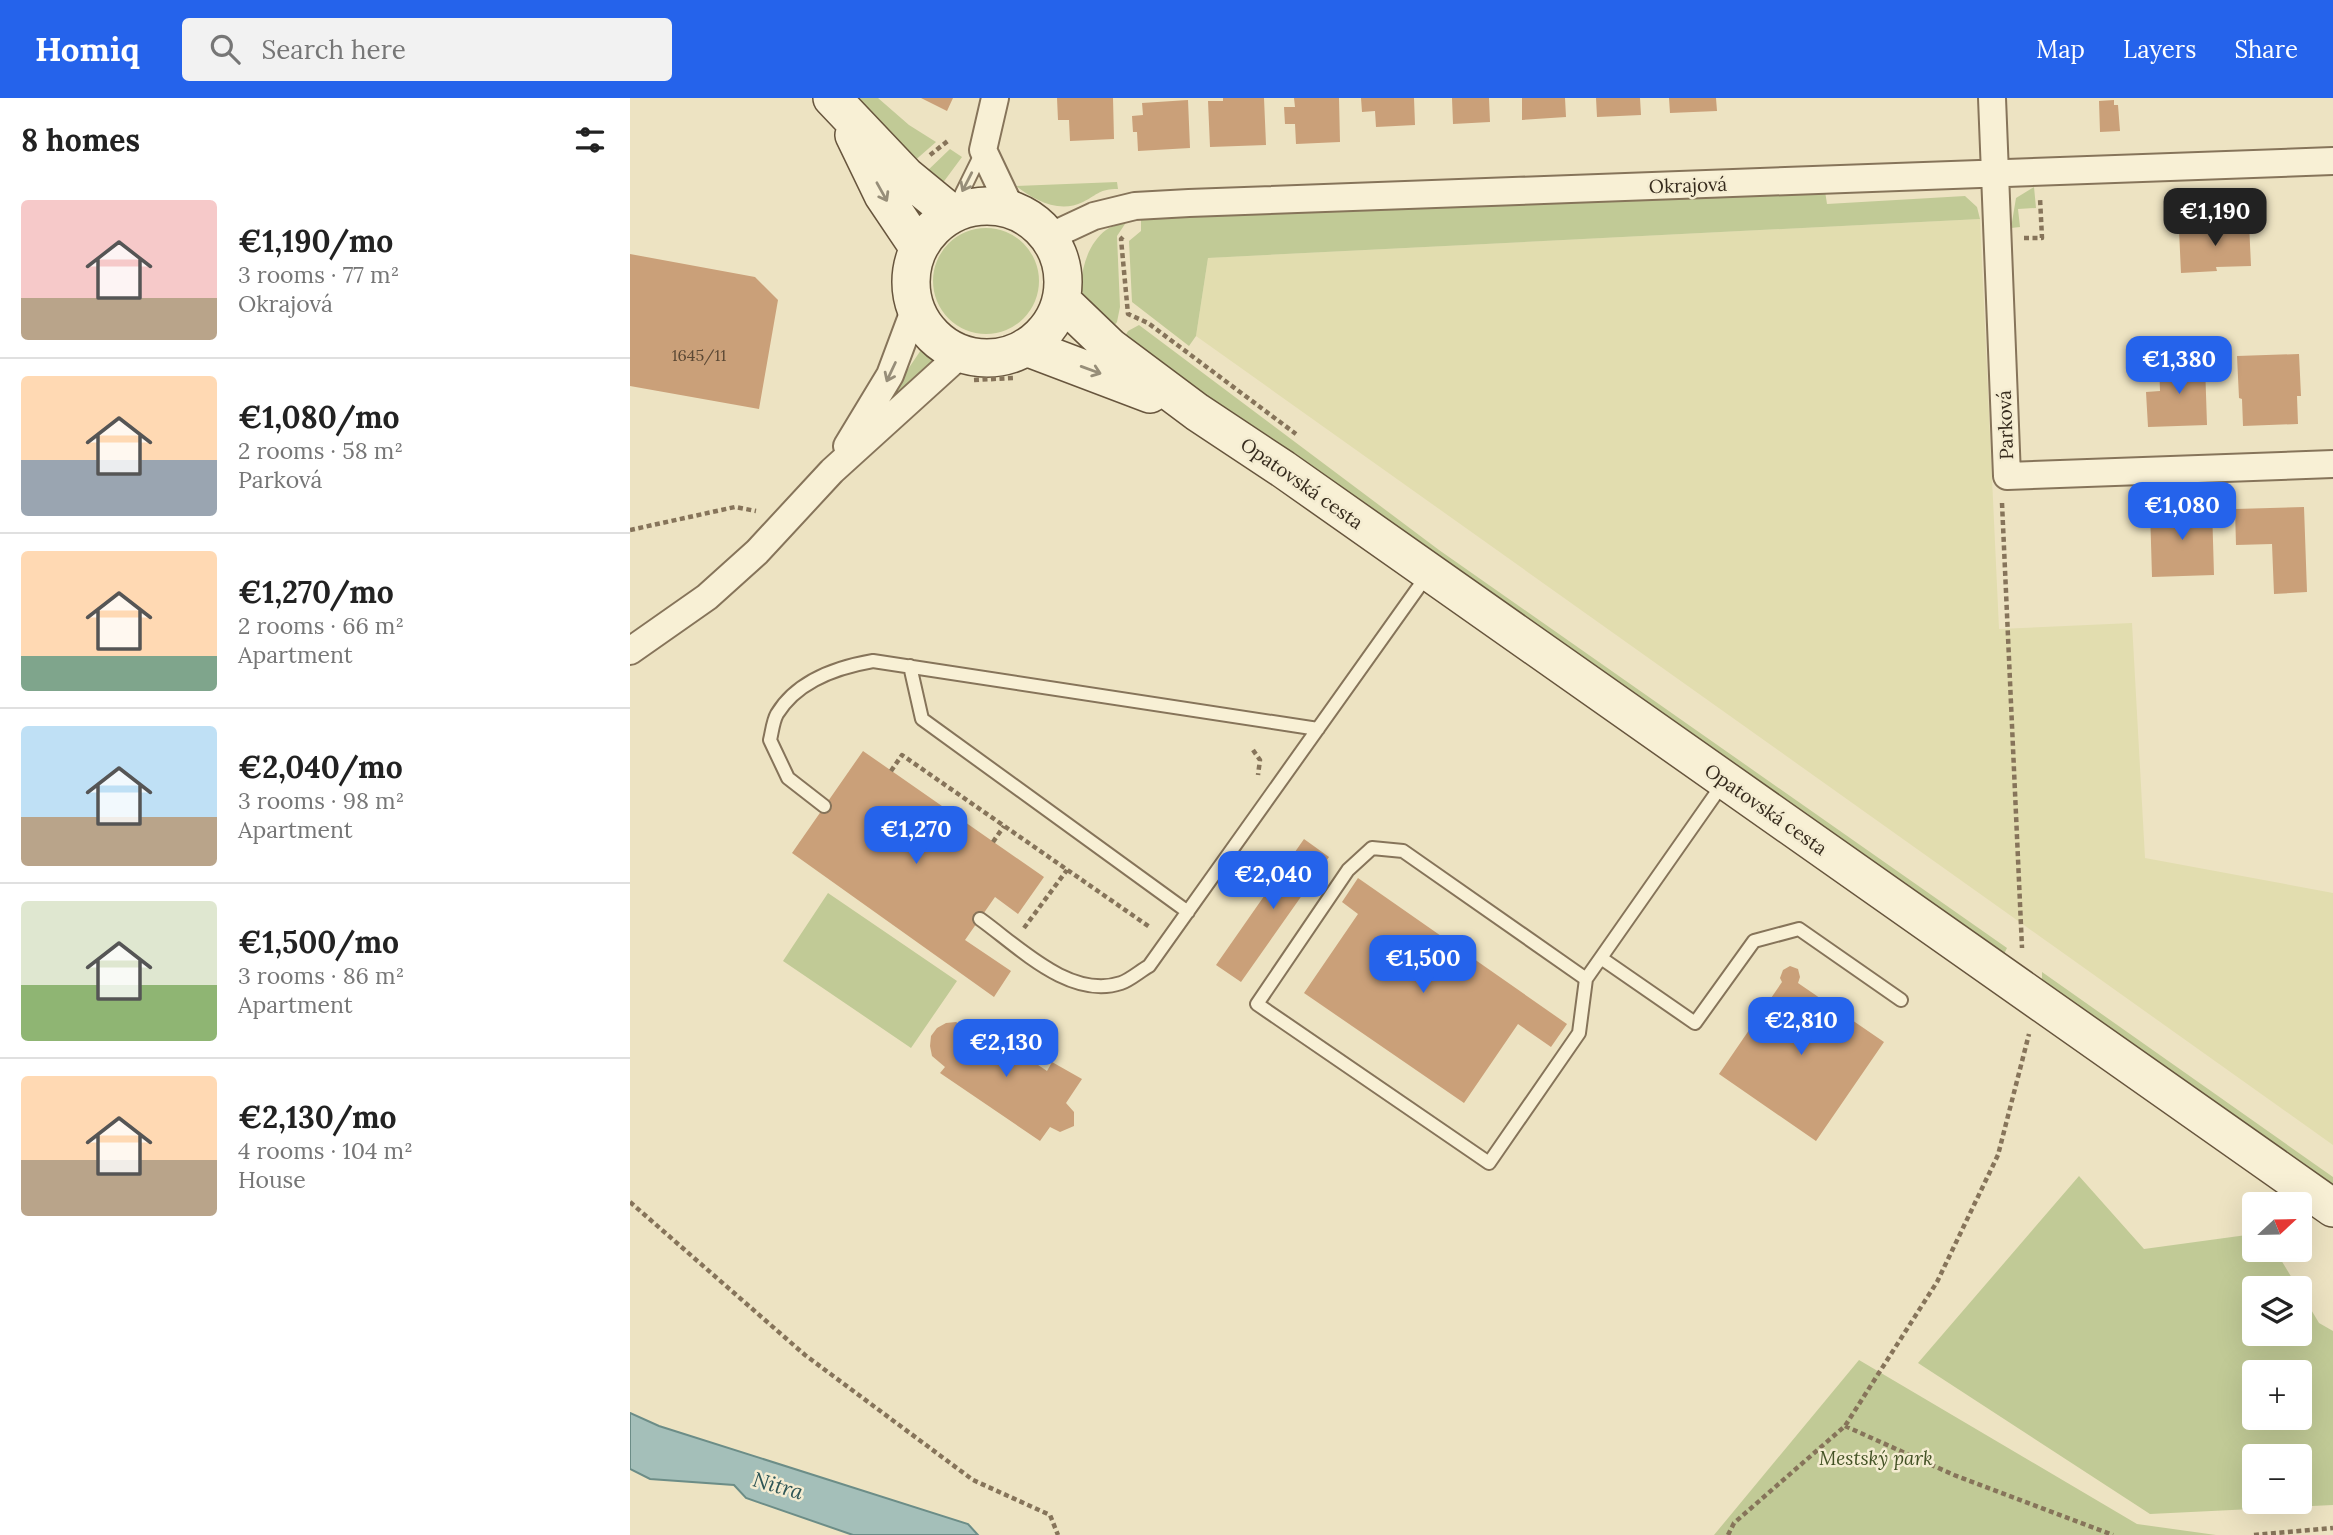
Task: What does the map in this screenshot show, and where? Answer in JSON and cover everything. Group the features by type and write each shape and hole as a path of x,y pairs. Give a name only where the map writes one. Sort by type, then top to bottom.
{"street":[{"path":"995,98 983,150 1011,209"},
{"path":"1992,98 1995,174"},
{"path":"837,103 906,176 951,214"},
{"path":"837,103 883,195 918,247"},
{"name":"Okrajová","path":"1049,237 1094,216 1135,206 2333,162"},
{"name":"Parková","path":"1995,174 2007,476 2333,464"},
{"path":"630,652 707,597 757,552 832,471 963,367 994,358 1022,362 1048,327 1061,300 1063,278 1059,257 1049,237 1025,215 1011,209 991,205 971,206 951,214 938,222 918,247 910,281 915,309 933,336 963,367"},
{"name":"Opatovská cesta","path":"1061,300 1110,347 1197,412 1430,572 2333,1208"},
{"path":"832,471 890,375 915,309"},
{"name":"Opatovská cesta","path":"1022,362 1197,412"}],"lane":[{"path":"951,214 983,150"},
{"path":"980,919 1050,970 1084,986 1120,983 1149,966 1430,572"},
{"path":"824,806 788,778 769,740 777,714 804,687 842,667 873,661 1318,729"},
{"path":"910,666 922,719 1188,912"},
{"path":"1586,979 1403,851 1372,848 1348,870 1257,1004 1489,1163 1579,1033 1586,979 1725,780"},
{"path":"1601,958 1695,1023 1754,941 1799,929 1900,1000"}],"path":[{"path":"2018,238 2042,238 2040,186"},
{"path":"963,367 1007,380 1022,362"},
{"path":"2011,503 2001,503 2022,951"},
{"path":"630,530 735,507"},
{"path":"993,842 1004,826"},
{"path":"1013,943 1067,870"},
{"path":"1728,1535 1734,1524 1844,1426 1937,1282 1998,1155 2030,1030"},
{"path":"630,1202 804,1355 973,1480 1050,1515 1058,1535"},
{"path":"1844,1426 1954,1475 2113,1535"},
{"path":"2254,1535 2333,1528"}],"shaded area":[{"path":"1980,219 1999,629 2132,623 2145,858 2333,893 2333,1145 1196,336 1208,258"}],"green space":[{"path":"859,98 878,98 909,125 936,142 912,163"},
{"path":"950,149 962,157 942,184 924,174"},
{"path":"1117,182 1118,189 1103,191 1083,202 1065,207 1047,204 1016,186"},
{"path":"2034,187 2036,208 2018,209 2020,227 2011,228 2016,198"},
{"path":"1825,191 1827,204 1965,196 1977,207 1980,219 1208,258 1196,336 1189,346 1132,302 1129,241 1141,231 1141,218"},
{"path":"1127,221 1117,236 1120,307 1117,322 1111,330 1094,317 1085,303 1082,292 1083,268 1098,237 1108,229"},
{"path":"986,228 1006,232 1023,244 1035,261 1039,281 1035,301 1023,318 1006,330 986,334 966,330 949,318 937,301 933,281 937,261 949,244 966,232"},
{"path":"1139,325 1439,550 2007,948 2003,956 1433,556 1264,433 1123,340 1128,331"},
{"path":"923,347 936,359 858,443"},
{"path":"828,893 957,981 911,1048 783,961"},
{"path":"2042,972 2333,1177 2333,1188 2042,983"},
{"path":"2079,1176 2144,1249 2242,1236 2242,1262 2282,1262 2291,1276 2242,1276 2242,1346 2312,1346 2312,1311 2319,1323 2333,1331 2333,1505 2312,1506 2312,1444 2242,1444 2242,1509 2150,1514 1918,1363"},
{"name":"Mestský park","path":"1859,1360 2137,1524 2216,1535 1714,1535"}],"water":[{"name":"Nitra","path":"630,1413 659,1426 968,1524 978,1535 853,1535 746,1498 734,1485 650,1479 630,1469"}],"building":[{"path":"921,98 953,98 947,111"},
{"path":"1057,98 1113,98 1114,139 1070,141 1069,120 1058,120"},
{"path":"1223,98 1264,98 1266,145 1210,147 1208,101 1223,101"},
{"path":"1294,98 1339,98 1340,142 1296,144 1295,124 1285,124 1284,107 1295,107"},
{"path":"1361,98 1414,98 1415,125 1376,127 1375,111 1362,112"},
{"path":"1452,98 1489,98 1490,122 1453,124"},
{"path":"1522,98 1565,98 1566,117 1522,120"},
{"path":"1596,98 1640,98 1641,115 1597,117"},
{"path":"1669,98 1716,98 1717,111 1670,113"},
{"path":"1188,100 1190,148 1138,151 1137,132 1133,132 1132,116 1143,115 1142,103"},
{"path":"2114,100 2114,105 2118,105 2120,131 2100,132 2099,101"},
{"path":"2249,223 2251,266 2216,267 2217,271 2181,273 2179,230 2214,229 2214,224"},
{"path":"630,254 755,277 778,300 759,409 630,386"},
{"path":"2299,354 2301,396 2297,396 2298,424 2243,426 2237,356"},
{"path":"2159,363 2205,364 2207,425 2148,427 2146,392 2160,391"},
{"path":"2212,507 2214,575 2152,577 2150,509"},
{"path":"2304,507 2307,592 2274,594 2272,544 2236,545 2235,509"},
{"path":"863,751 1044,877 1018,914 995,897 965,940 1011,971 994,997 792,853"},
{"path":"1304,839 1329,857 1241,982 1216,965"},
{"path":"1358,878 1567,1024 1551,1047 1518,1024 1464,1103 1304,993 1358,914 1342,902"},
{"path":"1790,966 1798,969 1798,983 1884,1042 1816,1141 1719,1074 1782,982 1780,978 1783,970"},
{"path":"956,1022 971,1030 976,1023 1047,1071 1052,1062 1082,1079 1066,1103 1074,1112 1074,1126 1060,1132 1050,1127 1040,1141 940,1073 945,1067 932,1056 931,1036 937,1028"}]}
